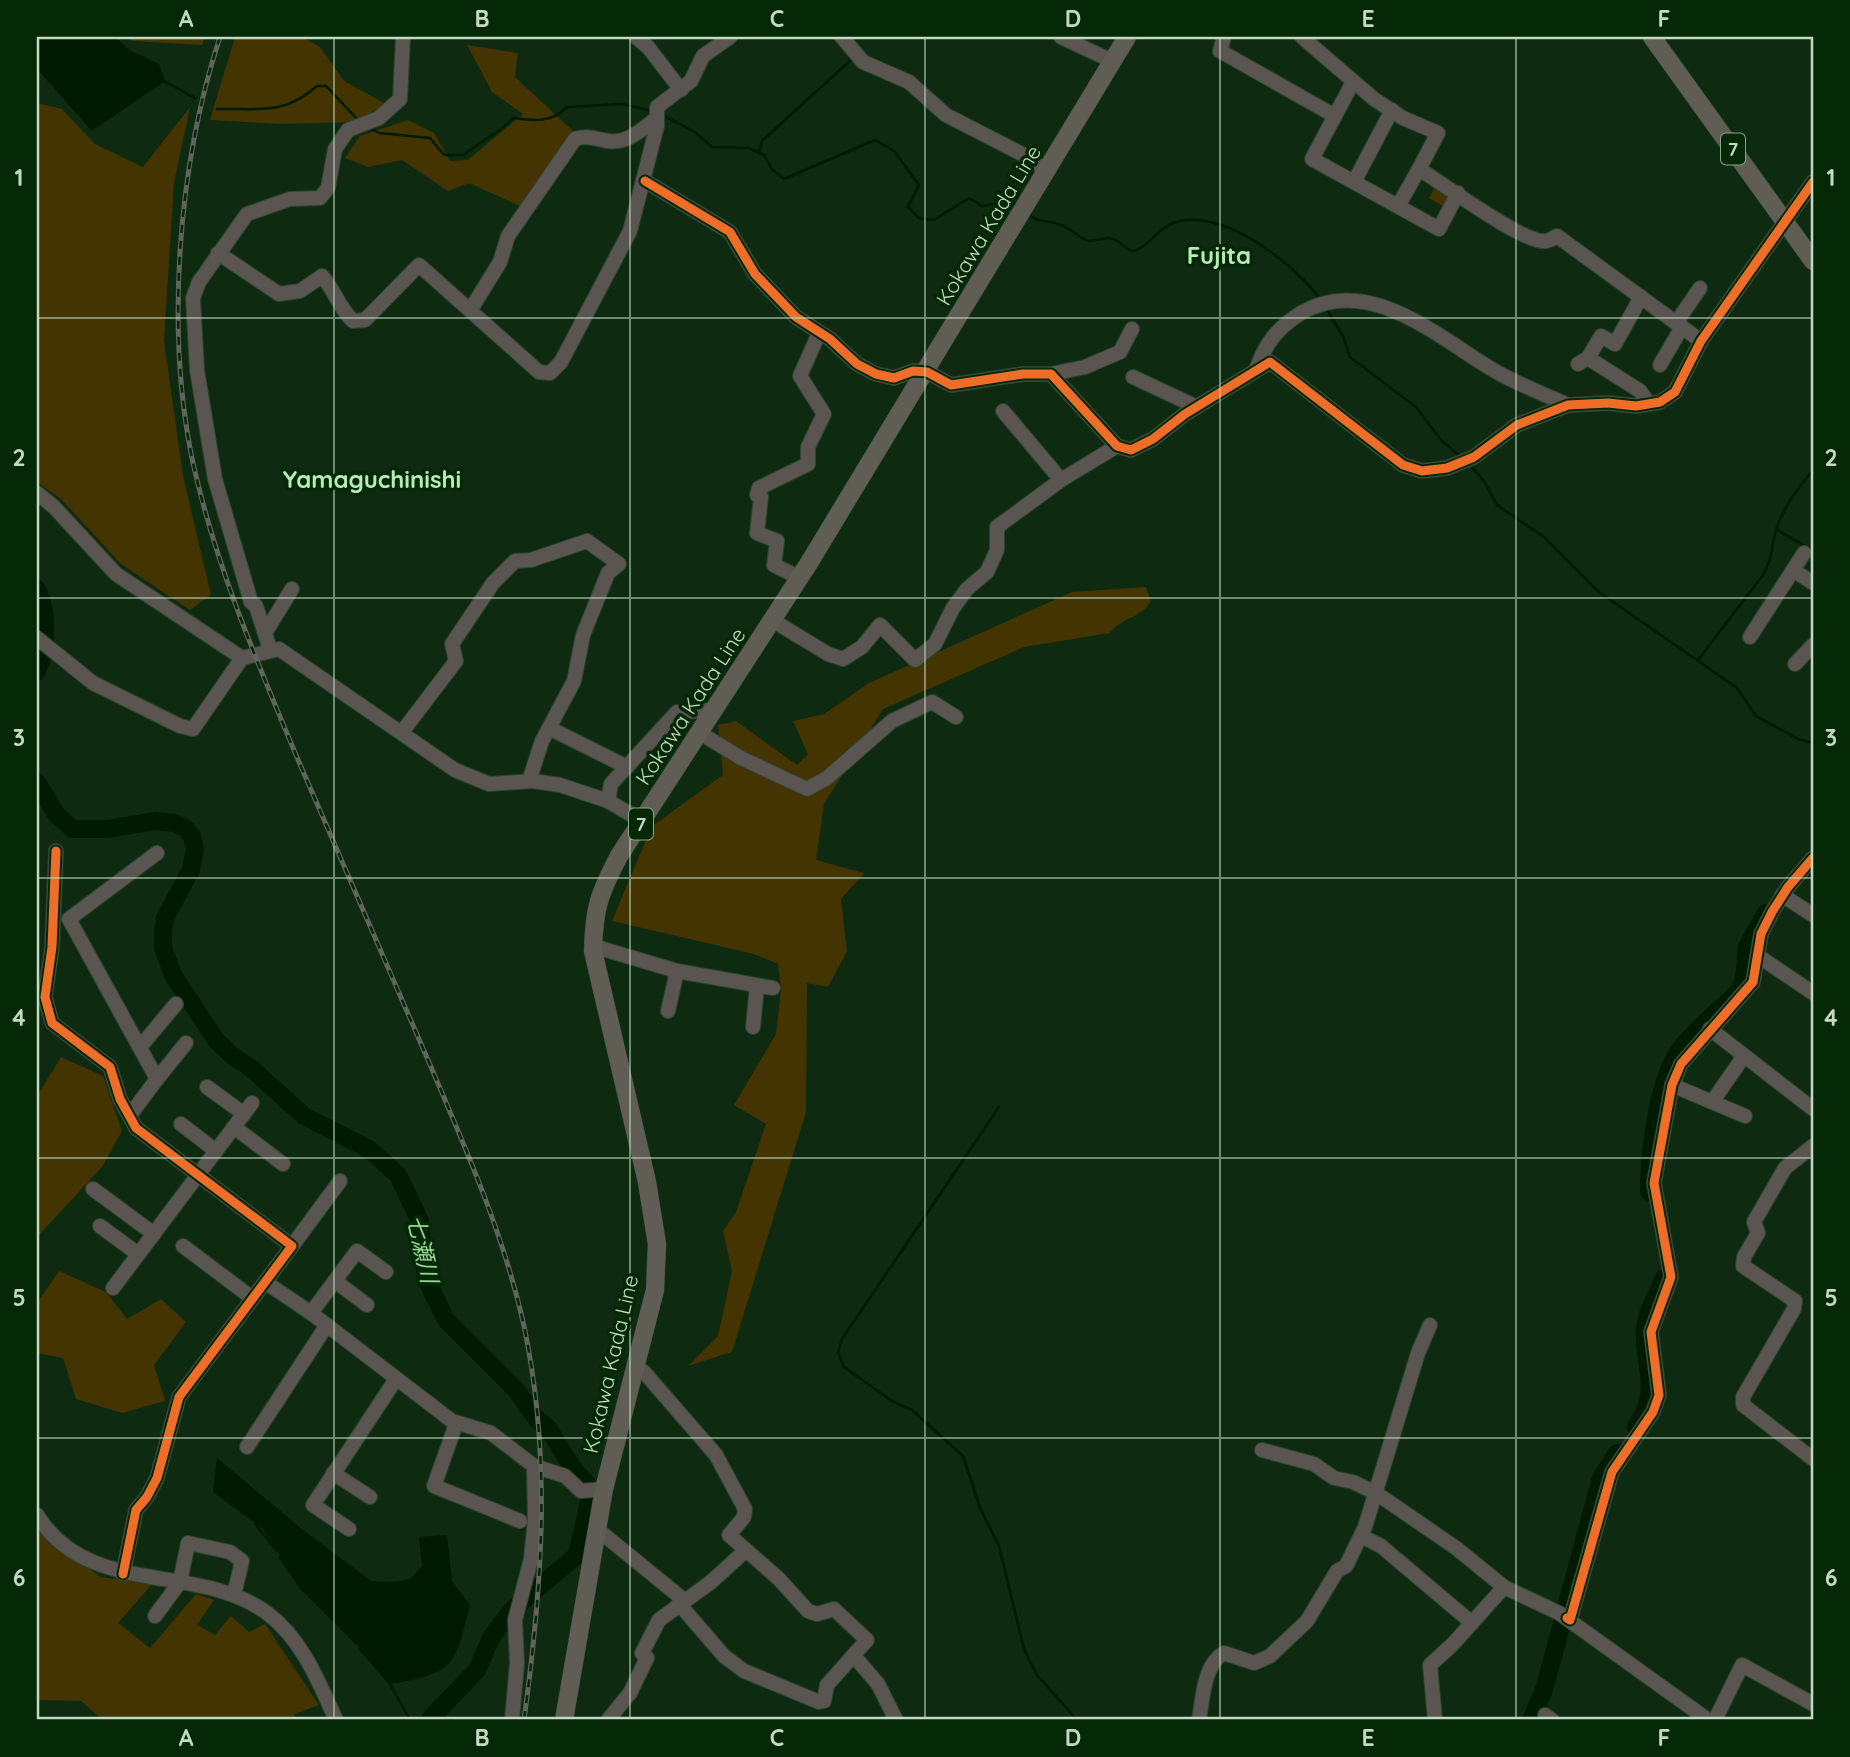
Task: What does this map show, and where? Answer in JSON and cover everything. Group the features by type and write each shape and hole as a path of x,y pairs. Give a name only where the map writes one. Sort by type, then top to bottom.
{"main road":[{"name":"Kokawa Kada Line","path":"564,1720 604,1489 655,1290 657,1244 647,1182 593,946 593,915 601,890 642,821 800,578 927,372 1127,37"},
{"name":"7","path":"1652,37 1813,261"}],"street":[{"path":"270,649 256,606 251,602 215,479 197,370 192,298 218,253 247,214 290,199 320,198 328,188 335,149 348,130 379,118 400,99 403,37"},
{"path":"636,37 648,47 681,90"},
{"path":"218,253 279,294 300,291 322,276 336,292 341,310 353,321 365,320 390,298 419,265 539,372 550,373 561,362 630,232 645,181 657,107 691,81 703,56 730,37"},
{"path":"842,37 863,62 909,82 946,115 1024,155 1047,171"},
{"path":"1061,37 1112,61"},
{"path":"1224,37 1220,51 1335,116"},
{"path":"1302,37 1353,82 1392,110 1438,133 1398,206"},
{"path":"1353,82 1312,159 1439,229 1458,193"},
{"path":"1354,182 1392,110"},
{"path":"471,309 500,262 508,236 575,139 587,136 610,141 628,139 657,118"},
{"path":"1419,169 1508,227 1546,242 1557,236 1701,341"},
{"path":"645,181 730,232 755,274 796,317 857,364 876,374 894,378 913,370 927,372 951,385 1023,374 1051,374 1085,367 1120,352 1132,329"},
{"path":"1051,374 1116,446 1130,450 1153,439 1196,407 1270,362 1403,465 1422,471 1437,471 1474,457 1517,425 1568,405 1649,404 1660,402 1675,392 1701,341 1813,182"},
{"path":"1660,365 1700,288"},
{"path":"1641,297 1615,344 1601,336 1583,361 1640,391 1649,404"},
{"path":"1256,370 1264,346 1286,323 1323,303 1342,299 1400,314 1445,337 1492,369 1568,405"},
{"path":"800,578 774,565 777,541 757,533 761,497 757,495 759,488 808,464 808,447 824,414 800,376 819,333"},
{"path":"1133,377 1196,407"},
{"path":"1003,411 1061,480"},
{"path":"772,620 828,654 843,659 862,647 880,625 915,660 935,644 960,599 987,572 998,551 997,527 1061,480 1116,446"},
{"path":"37,493 54,507 116,573 242,658"},
{"path":"402,732 456,661 452,644 500,576 515,561 531,560 587,541 619,564 608,573 583,635 574,681 548,728 529,781"},
{"path":"1750,637 1804,553"},
{"path":"1793,570 1813,583"},
{"path":"265,633 292,589"},
{"path":"37,638 93,683 180,726 193,729 242,658 270,649 279,649 456,770 489,784 529,781 561,785 608,800 642,821"},
{"path":"1795,664 1813,645"},
{"path":"700,733 769,773 807,789 827,778 892,721 932,702 956,717"},
{"path":"608,800 611,784 677,712 714,710"},
{"path":"548,728 627,767"},
{"path":"56,851 42,1006 52,1023 110,1067 121,1099 136,1128 200,1173 292,1246"},
{"path":"157,853 69,919 158,1079"},
{"path":"1565,1617 1609,1480 1653,1412 1659,1395 1651,1332 1671,1277 1654,1183 1672,1085 1681,1064 1753,982 1761,934 1782,895 1813,858"},
{"path":"1782,895 1813,915"},
{"path":"593,946 677,971 773,988"},
{"path":"1758,956 1813,993"},
{"path":"668,1011 677,971"},
{"path":"753,1027 757,986"},
{"path":"140,1047 176,1004"},
{"path":"1710,1030 1813,1109"},
{"path":"130,1115 186,1043"},
{"path":"1712,1102 1744,1056"},
{"path":"1672,1085 1745,1116"},
{"path":"113,1288 248,1109 207,1087"},
{"path":"180,1124 216,1151"},
{"path":"234,1127 283,1164"},
{"path":"1813,1146 1785,1168 1754,1222 1758,1233 1744,1257 1743,1266 1795,1301 1794,1309 1742,1397 1743,1405 1813,1458"},
{"path":"123,1574 136,1510 158,1478 178,1397 341,1181"},
{"path":"93,1189 154,1234"},
{"path":"100,1226 138,1254"},
{"path":"183,1246 252,1298"},
{"path":"311,1313 357,1251 386,1272"},
{"path":"335,1281 367,1305"},
{"path":"265,1282 311,1313 456,1424 491,1433 534,1466 565,1476 581,1491 604,1489"},
{"path":"247,1447 327,1325"},
{"path":"1199,1720 1207,1677 1217,1657 1224,1653 1254,1663 1270,1656 1314,1613 1338,1572 1346,1566 1361,1536 1376,1493 1430,1325"},
{"path":"597,1532 656,1575 679,1596 680,1605 724,1656 744,1671 819,1702 824,1701 833,1678 867,1640 838,1611 829,1609 812,1614 729,1535 744,1517 745,1510 716,1455 643,1372 634,1369"},
{"path":"349,1529 313,1505 396,1378"},
{"path":"456,1424 434,1486 520,1521"},
{"path":"1262,1450 1314,1464 1334,1478 1353,1482 1376,1493 1456,1548 1504,1587 1565,1617 1708,1720"},
{"path":"512,1720 517,1663 515,1620 531,1559 535,1519 534,1466"},
{"path":"333,1473 370,1497"},
{"path":"37,1515 80,1557 123,1574 180,1582 234,1595 266,1612 285,1629 314,1671 336,1720"},
{"path":"1361,1536 1381,1546 1472,1623"},
{"path":"155,1616 180,1582 188,1543 230,1552 242,1561 234,1595"},
{"path":"613,1719 630,1693 647,1658 642,1653 659,1620 744,1551"},
{"path":"1436,1720 1430,1665 1504,1587"},
{"path":"854,1656 878,1685 897,1720"},
{"path":"1715,1720 1742,1665 1813,1704"}],"shaded area":[{"path":"37,37 116,37 129,50 159,64 165,81 92,131 37,69"},
{"path":"127,37 205,37 202,45 132,41"},
{"path":"235,37 302,37 320,47 344,81 386,104 354,122 281,124 210,120"},
{"path":"467,45 518,53 515,77 574,132 520,206 469,183 448,191 402,160 368,167 345,158 360,136 408,120 434,133 450,161 468,160 523,114 492,92"},
{"path":"37,103 62,109 95,144 143,167 190,107 174,183 164,341 183,476 211,595 190,610 121,564 61,499 37,482"},
{"path":"1437,183 1455,194 1446,208 1429,198"},
{"path":"1146,587 1151,601 1147,607 1110,633 1024,647 883,709 824,804 816,860 864,873 841,899 847,951 828,987 807,983 806,1112 732,1352 688,1366 718,1336 732,1271 723,1231 736,1212 766,1124 734,1105 776,1034 781,990 778,964 754,954 612,921 652,826 723,775 718,725 736,721 797,765 808,754 793,721 824,714 869,683 1072,592"},
{"path":"61,1057 103,1076 122,1131 102,1167 37,1237 37,1096"},
{"path":"59,1271 106,1292 127,1319 161,1299 186,1322 154,1365 165,1401 122,1413 76,1399 63,1358 37,1353 37,1303"},
{"path":"217,1458 303,1530 371,1581 394,1582 410,1579 422,1566 419,1537 447,1535 452,1581 470,1605 460,1642 449,1664 428,1676 390,1684 356,1643 301,1588 263,1529 213,1492"},
{"path":"37,1527 100,1577 153,1583 118,1623 150,1648 196,1594 214,1600 197,1625 215,1635 231,1616 249,1632 265,1624 319,1705 295,1714 292,1720 103,1720 81,1701 37,1700"}],"waterway":[{"path":"759,153 762,141 853,58"},
{"path":"164,81 195,98"},
{"path":"217,109 281,106 305,96 317,86 326,86 359,121"},
{"path":"367,127 379,133 430,138 444,155 464,155 513,118 542,120 555,116 567,107 622,104 653,111"},
{"path":"662,115 695,132 712,147 749,148 764,155 772,169 784,179 875,140 894,151 919,185 908,207 919,218 934,220 969,198 982,206 1013,201 1016,205"},
{"path":"1029,214 1039,220 1062,225 1086,240 1113,239 1133,250 1141,248 1171,224 1190,220 1211,222 1232,229 1275,255 1321,300"},
{"path":"1326,308 1343,336 1350,357 1416,407 1441,440 1460,456"},
{"path":"1470,465 1484,481 1497,505 1544,537 1599,592 1737,688 1756,716 1798,739 1813,743"},
{"path":"1698,660 1763,575 1769,563 1780,519 1792,497 1813,470"},
{"path":"1776,529 1813,551"},
{"name":"七瀬川","path":"37,589 45,620 43,652 37,672"},
{"name":"七瀬川","path":"37,782 56,814 73,829 108,829 155,821 174,823 185,828 192,836 195,850 191,870 165,918 163,932 163,947 173,975 216,1040 233,1056 252,1069 304,1116 369,1149 398,1175 420,1221 426,1279 446,1320 516,1390 536,1418 548,1428 572,1467 587,1484 590,1498 577,1555 512,1610 492,1636 477,1670 429,1720"},
{"path":"1649,1192 1659,1102 1670,1068 1690,1037 1738,992 1744,980 1747,947 1766,913"},
{"path":"999,1107 842,1339 838,1353 844,1367 892,1401 912,1410 963,1456 980,1508 999,1546 1024,1649 1037,1675 1077,1720"},
{"path":"1636,1427 1644,1414 1650,1390 1645,1344 1646,1323 1664,1278"},
{"path":"1531,1720 1544,1690 1601,1478 1617,1453"},
{"path":"255,1524 277,1551"},
{"path":"280,1557 301,1588 356,1643"},
{"path":"360,1649 390,1684 410,1720"}],"railway":[{"path":"220,37 194,139 180,248 180,359 184,412 193,463 214,540 254,652 467,1153 493,1221 515,1291 533,1376 541,1474 536,1621 524,1720"}],"cycle path":[{"path":"645,181 730,232 755,274 796,317 830,339 857,364 876,374 894,378 913,371 927,372 951,385 1023,374 1051,374 1117,446 1131,450 1153,439 1185,414 1270,362 1403,465 1422,471 1447,468 1474,457 1517,425 1568,405 1608,403 1636,406 1660,402 1675,392 1701,341 1813,182"},
{"path":"56,851 52,947 45,997 52,1023 110,1067 120,1099 136,1128 292,1246 179,1397 157,1478 136,1510 123,1574"},
{"path":"1567,1618 1570,1620 1612,1472 1653,1412 1659,1395 1651,1332 1671,1277 1654,1183 1672,1085 1681,1064 1753,982 1761,934 1788,887 1813,858"}],"district":[{"name":"Fujita","path":"1219,255"},
{"name":"Yamaguchinishi","path":"372,479"}]}
